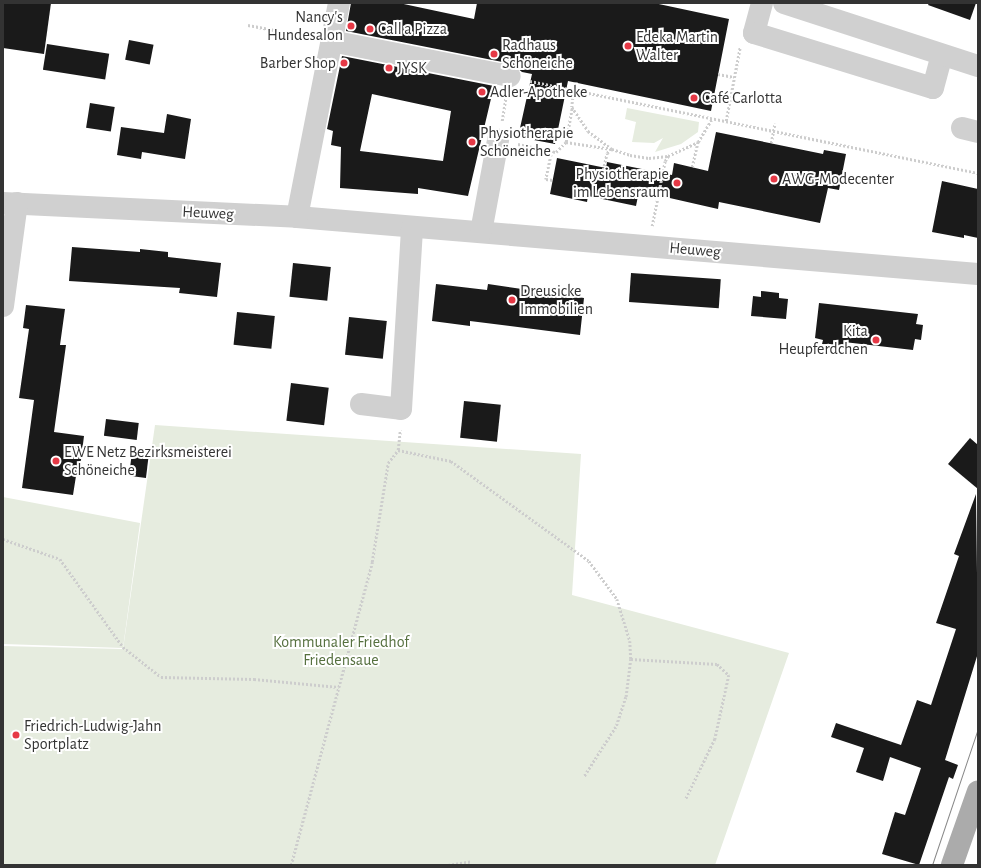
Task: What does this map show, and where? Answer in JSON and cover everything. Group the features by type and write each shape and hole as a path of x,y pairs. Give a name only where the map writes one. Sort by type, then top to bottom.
{"main road":[{"path":"952,865 978,791"}],"street":[{"path":"297,217 305,168 339,3"},
{"path":"762,3 754,33 932,88 942,55"},
{"path":"784,3 978,66"},
{"path":"331,41 510,76"},
{"path":"480,232 498,140"},
{"path":"3,306 10,203"},
{"name":"Heuweg","path":"10,203 297,217 978,274"},
{"path":"361,404 401,410 412,227"}],"path":[{"path":"248,25 331,41"},
{"path":"726,121 741,40"},
{"path":"718,74 734,77"},
{"path":"510,76 978,173"},
{"path":"498,140 556,152 566,142 574,90"},
{"path":"572,107 588,131 612,149"},
{"path":"692,167 698,142 712,119"},
{"path":"771,143 775,123"},
{"path":"566,142 612,149 649,158 668,156 698,142"},
{"path":"603,170 607,154 612,149"},
{"path":"552,151 546,179 553,180"},
{"path":"648,246 665,161 668,156"},
{"path":"291,865 372,562 388,462 398,450 401,410"},
{"path":"398,450 451,462 590,561 617,599 630,641 631,659 626,697 616,726 584,778"},
{"path":"3,539 60,559 123,647 161,676 254,679 339,686"},
{"path":"631,659 717,664 729,675 715,739 686,800"},
{"path":"448,865 472,861"}],"green space":[{"path":"627,108 699,122 698,132 681,144 655,152 663,138 654,143 632,142 636,122 625,119"},
{"name":"Kommunaler Friedhof Friedensaue","path":"155,425 581,454 572,595 789,653 715,865 3,865 3,646 123,649"},
{"path":"3,497 140,523 123,648 3,644"}],"building":[{"path":"3,3 51,3 44,54 3,48"},
{"name":"Edeka Martin Walter","path":"351,3 399,3 474,19 477,3 654,3 729,19 711,111 568,81 555,144 518,137 532,74 522,72 512,64 346,31"},
{"path":"929,3 976,3 970,20 928,5"},
{"path":"129,40 154,45 150,64 125,60"},
{"path":"47,44 109,54 105,80 43,70"},
{"path":"342,56 494,86 468,196 418,188 418,194 340,188 341,147 331,145 333,131 327,129","holes":["372,94 451,111 443,161 360,151"]},
{"path":"90,103 115,107 111,132 86,128"},
{"path":"167,114 191,119 185,159 142,152 141,159 117,155 121,127 164,133"},
{"name":"AWG-Modecenter","path":"716,132 823,154 824,150 846,154 839,190 828,188 820,223 719,202 718,209 639,191 636,206 588,196 587,202 550,194 557,158 606,168 607,162 672,175 674,163 708,171"},
{"path":"942,181 978,189 978,238 964,235 964,238 932,232"},
{"path":"72,247 140,252 140,249 168,252 168,257 221,263 217,297 179,293 180,288 69,281"},
{"path":"293,263 331,267 327,301 289,297"},
{"path":"631,273 721,279 719,308 629,302"},
{"path":"436,284 487,290 488,284 584,298 580,335 470,321 470,326 432,321"},
{"path":"761,291 779,293 779,298 788,299 786,319 751,316 753,296 761,297"},
{"path":"819,303 918,314 916,324 923,325 921,340 915,339 913,350 844,342 844,346 822,344 823,340 815,338"},
{"path":"26,305 65,309 60,345 66,345 54,432 84,436 79,476 76,476 73,495 22,488 34,400 19,398 29,329 23,328"},
{"path":"237,312 275,316 271,349 234,345"},
{"path":"349,317 387,321 383,359 345,355"},
{"path":"291,383 329,388 324,425 286,421"},
{"path":"464,401 501,405 497,442 460,438"},
{"path":"106,419 139,423 137,440 104,436"},
{"path":"970,438 978,445 978,489 948,464"},
{"path":"132,452 149,454 146,478 129,476"},
{"path":"976,494 978,653 945,760 958,765 953,779 949,777 919,865 882,854 895,812 905,815 921,768 890,757 883,781 856,772 864,748 831,737 836,723 901,745 917,700 931,705 956,629 936,623 959,556 954,554"}],"tram line":[{"path":"932,865 978,728"}],"place":[{"name":"Nancy's Hundesalon","path":"351,26"},
{"name":"Call a Pizza","path":"370,29"},
{"name":"Edeka Martin Walter","path":"628,46"},
{"name":"Radhaus Schöneiche","path":"494,54"},
{"name":"Barber Shop","path":"344,63"},
{"name":"JYSK","path":"389,68"},
{"name":"Adler-Apotheke","path":"482,92"},
{"name":"Café Carlotta","path":"694,98"},
{"name":"Physiotherapie Schöneiche","path":"472,142"},
{"name":"AWG-Modecenter","path":"774,179"},
{"name":"Physiotherapie im Lebensraum","path":"677,183"},
{"name":"Dreusicke Immobilien","path":"512,300"},
{"name":"Kita Heupferdchen","path":"876,340"},
{"name":"EWE Netz Bezirksmeisterei Schöneiche","path":"56,461"},
{"name":"Friedrich-Ludwig-Jahn Sportplatz","path":"16,735"}]}
